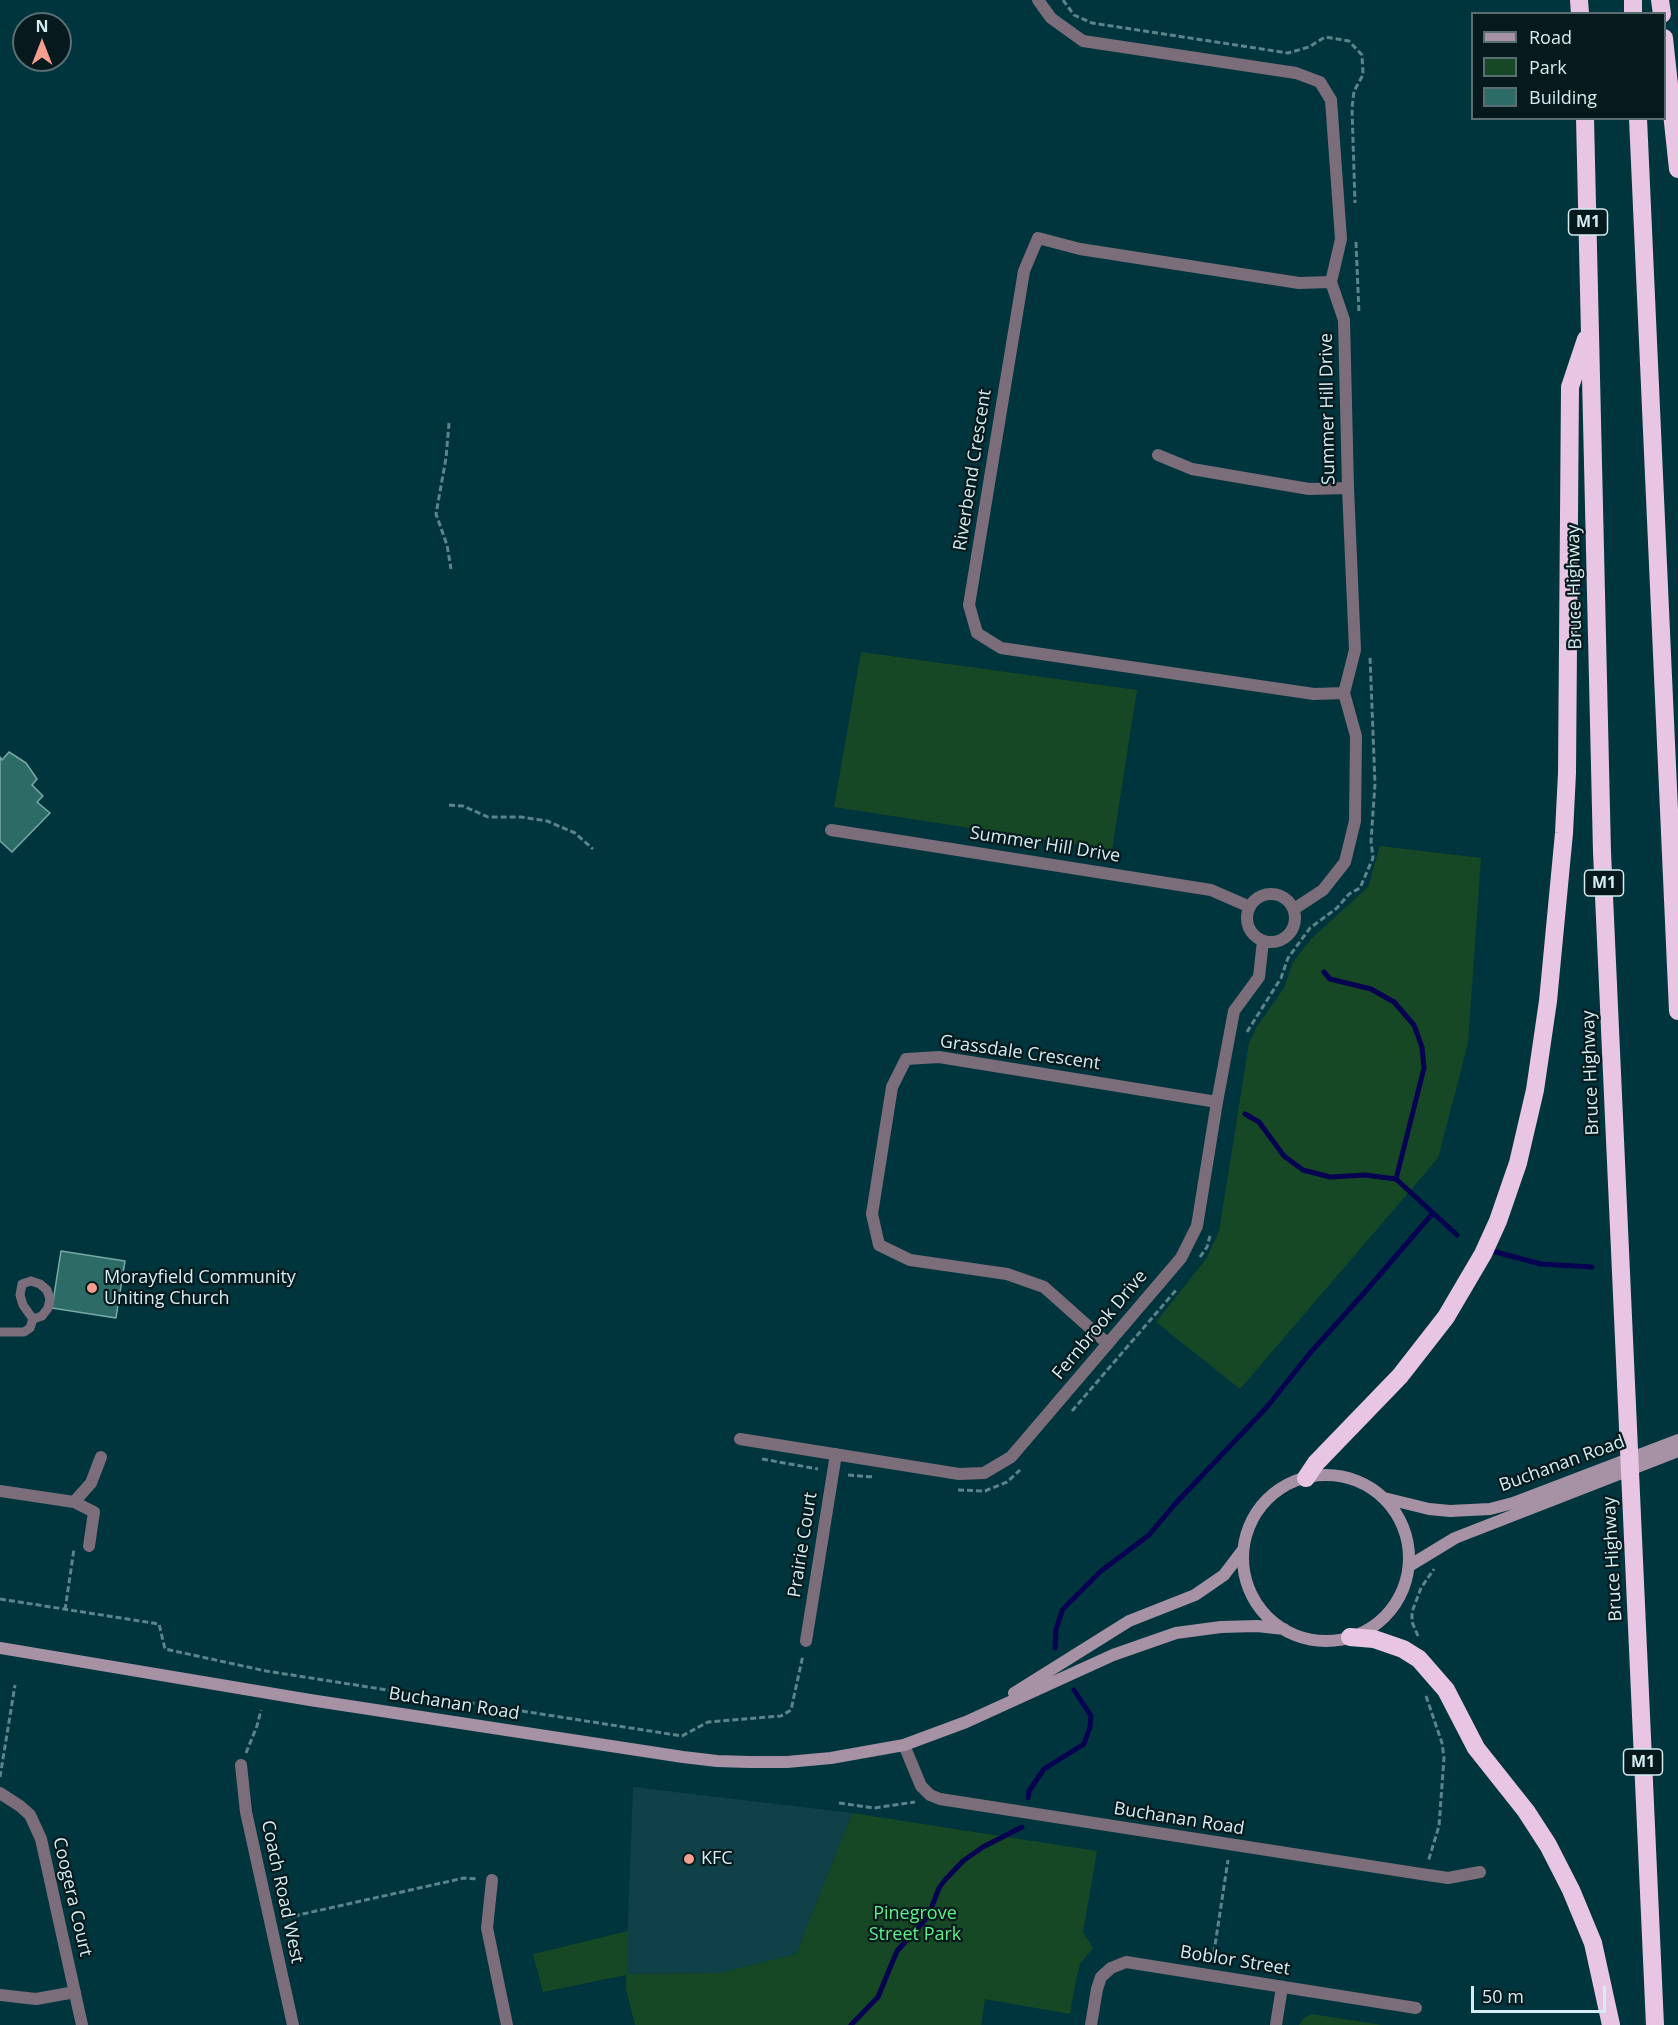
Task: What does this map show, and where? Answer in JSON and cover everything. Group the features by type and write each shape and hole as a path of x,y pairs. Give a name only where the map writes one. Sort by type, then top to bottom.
{"highway":[{"path":"1666,48 1678,169"},
{"name":"Bruce Highway","path":"1585,120 1602,852 1655,2025"},
{"path":"1638,120 1678,1011"},
{"path":"1306,1478 1316,1463 1400,1376 1446,1317 1483,1254 1498,1221 1518,1163 1534,1090 1542,1039 1563,844 1567,773 1570,387 1590,326"},
{"path":"1350,1637 1387,1643 1403,1649 1419,1659 1446,1690 1476,1748 1526,1811 1548,1845 1571,1890 1593,1943 1611,2025"}],"main road":[{"name":"Buchanan Road","path":"1409,1566 1455,1538 1678,1440"},
{"name":"Buchanan Road","path":"1384,1498 1430,1509 1471,1511 1514,1503 1573,1486 1678,1451"},
{"path":"1330,1475 1354,1480 1375,1491 1398,1515 1406,1535 1409,1566 1403,1590 1390,1610 1372,1626 1350,1637 1316,1640 1284,1629 1266,1614 1252,1594 1245,1572 1244,1549 1252,1522 1262,1506 1283,1487 1306,1478 1330,1475"},
{"name":"Buchanan Road","path":"966,1722 1120,1626 1195,1595 1224,1575 1244,1549"},
{"name":"Buchanan Road","path":"0,1648 310,1700 717,1761 787,1762 831,1758 904,1745 966,1722 1113,1655 1176,1633 1221,1626 1284,1629"}],"street":[{"path":"1038,0 1051,18 1083,41 1296,73 1320,82 1331,100 1341,239 1331,282"},
{"name":"Riverbend Crescent","path":"1331,282 1299,283 1080,249 1038,238 1024,270 969,605 977,633 1001,648 1314,694 1344,693"},
{"name":"Summer Hill Drive","path":"1294,909 1323,890 1345,862 1355,821 1356,736 1344,693 1355,650 1344,320 1331,282"},
{"path":"1158,455 1192,469 1309,489 1348,488"},
{"name":"Summer Hill Drive","path":"831,830 1211,890 1250,907"},
{"path":"1264,895 1281,896 1294,909 1295,917 1291,933 1278,941 1263,941 1249,926 1247,918 1250,907 1264,895"},
{"name":"Fernbrook Drive","path":"740,1438 958,1474 984,1473 1011,1457 1180,1258 1197,1226 1234,1011 1259,977 1263,941"},
{"name":"Grassdale Crescent","path":"1108,1344 1044,1287 1006,1274 910,1260 879,1245 872,1214 892,1088 906,1059 939,1057 1217,1102"},
{"name":"Prairie Court","path":"806,1641 836,1454"},
{"path":"74,1502 91,1483 101,1457"},
{"path":"0,1491 74,1502 94,1512 89,1546"},
{"path":"904,1745 917,1778 930,1795"},
{"name":"Coach Road West","path":"241,1765 246,1812 293,2025"},
{"name":"Coogera Court","path":"0,1793 30,1815 39,1833 82,2025"},
{"name":"Buchanan Road","path":"930,1795 940,1799 1448,1878 1480,1872"},
{"path":"492,1880 487,1928 507,2025"},
{"name":"Boblor Street","path":"1091,2025 1098,1982 1105,1972 1118,1964 1133,1963 1416,2008"},
{"path":"1276,2025 1282,1987"},
{"path":"0,1995 36,1999 75,1992"}],"lane":[{"path":"0,1332 24,1332 30,1328 33,1318"}],"path":[{"path":"1063,0 1074,15 1092,23 1288,52 1309,47 1325,37 1349,41 1362,55 1363,75 1354,91 1352,108 1356,214"},
{"path":"1356,237 1359,319"},
{"path":"449,423 446,458 436,514 447,545 451,569"},
{"path":"1245,1036 1249,1026 1281,978 1288,958 1310,928 1337,908 1349,894 1360,888 1373,858 1371,842 1375,784 1370,653"},
{"path":"450,804 463,806 488,817 521,817 547,821 575,833 593,849"},
{"path":"1193,1265 1207,1247 1212,1226"},
{"path":"1069,1414 1180,1284"},
{"path":"754,1458 875,1477"},
{"path":"952,1490 985,1491 1007,1482 1024,1466"},
{"path":"65,1610 75,1544"},
{"path":"1419,1659 1427,1647 1415,1631 1412,1612 1421,1588 1440,1563"},
{"path":"0,1599 159,1624 165,1649 266,1671 682,1736 708,1722 780,1716 791,1710 806,1641"},
{"path":"0,1777 15,1685"},
{"path":"1421,1874 1431,1857 1438,1826 1444,1774 1442,1743 1422,1687"},
{"path":"241,1765 261,1710"},
{"path":"839,1803 874,1808 911,1804 930,1795"},
{"path":"1219,1961 1214,1952 1230,1845"},
{"path":"270,1921 464,1878 492,1880"}],"shaded area":[{"path":"633,1787 852,1813 796,1954 719,1973 626,1974"}],"green space":[{"path":"861,652 1137,690 1112,850 834,807"},
{"path":"1380,846 1481,858 1468,1043 1438,1158 1240,1389 1156,1322 1206,1259 1219,1232 1249,1043 1256,1028 1284,988 1293,962 1311,939 1368,887"},
{"name":"Pinegrove Street Park","path":"852,1813 1097,1851 1083,1932 1093,1948 1080,1964 1070,2014 985,1999 981,2025 635,2025 626,1989 626,1975 543,1992 533,1954 628,1931 627,1974 719,1973 796,1954"},
{"path":"1312,2014 1382,2025 1299,2025 1304,2018"}],"building":[{"path":"9,752 26,763 37,779 32,785 43,796 37,802 50,813 12,852 0,841 0,757 2,760"},
{"path":"61,1251 125,1261 116,1318 52,1308"}],"waterway":[{"path":"1324,972 1330,979 1371,989 1394,1002 1414,1025 1422,1047 1424,1068 1396,1179"},
{"path":"1245,1114 1259,1122 1284,1156 1303,1170 1330,1177 1365,1175 1396,1179 1457,1235"},
{"path":"1055,1648 1056,1629 1063,1609 1101,1571 1149,1535 1175,1504 1267,1407 1310,1353 1433,1213"},
{"path":"1492,1251 1541,1264 1592,1267"},
{"path":"1028,1798 1029,1791 1044,1769 1084,1744 1091,1716 1074,1690"},
{"path":"851,2025 878,1997 897,1951 925,1920 945,1880 963,1861 983,1847 1022,1827"}],"place":[{"name":"Morayfield Community Uniting Church","path":"92,1288"},
{"name":"KFC","path":"689,1859"}]}
